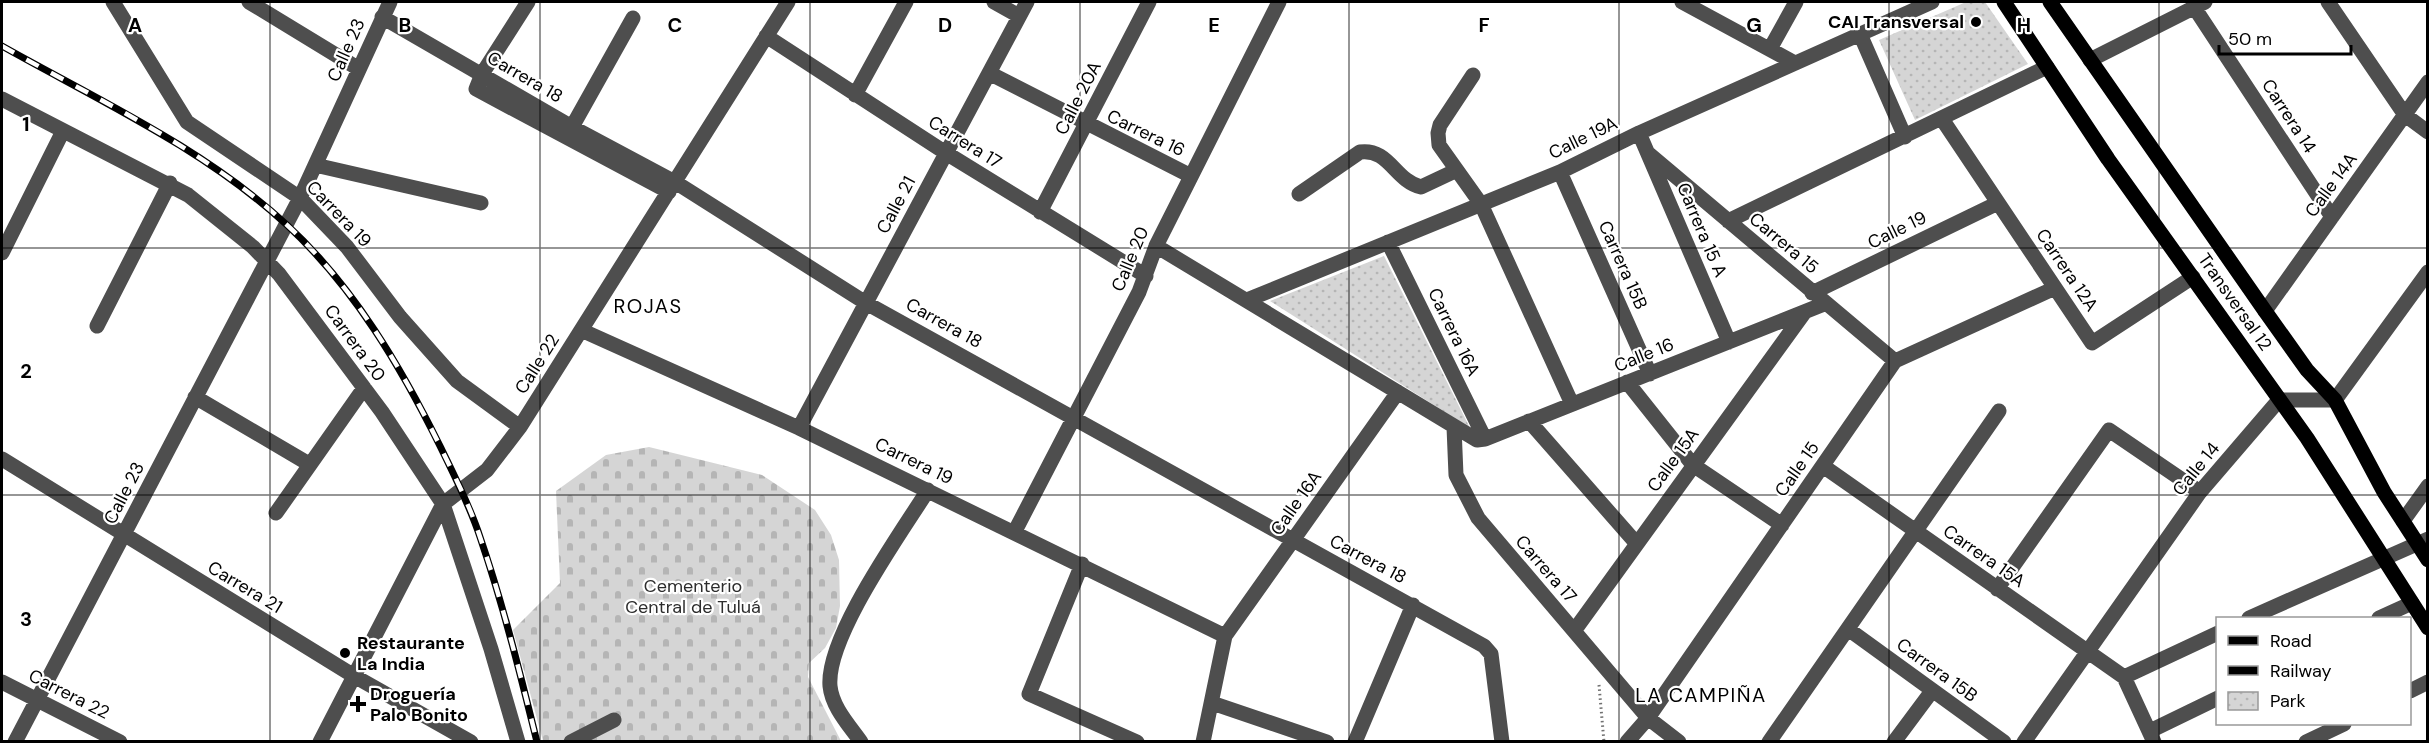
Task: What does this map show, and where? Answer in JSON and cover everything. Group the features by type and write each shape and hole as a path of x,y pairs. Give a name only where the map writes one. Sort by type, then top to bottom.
{"main road":[{"name":"Transversal 12","path":"2004,2 2108,159 2307,438 2427,628"},
{"name":"Transversal 12","path":"2049,2 2307,370 2335,400 2403,521 2422,541 2427,560"}],"street":[{"name":"Carrera 19","path":"113,2 187,122 300,198 347,247 400,316 457,381 520,427"},
{"path":"249,2 359,69"},
{"name":"Calle 23","path":"15,741 300,198 390,2"},
{"path":"528,2 482,74 476,89 668,187"},
{"name":"Calle 22","path":"320,741 443,504 488,470 520,427 668,187 788,2"},
{"path":"855,94 906,2"},
{"path":"994,2 1019,16"},
{"name":"Calle 21","path":"799,428 1027,2"},
{"name":"Calle 20A","path":"1040,212 1149,2"},
{"name":"Calle 20","path":"1015,531 1076,417 1146,276 1156,246 1279,2"},
{"path":"1683,2 1795,63"},
{"path":"1770,49 1796,2"},
{"name":"Calle 19A","path":"1247,300 1560,172 1639,133 1932,2"},
{"path":"2328,2 2405,115 2427,132"},
{"path":"2090,60 2200,4"},
{"name":"Carrera 14","path":"2200,4 2332,217"},
{"name":"Carrera 18","path":"382,17 572,127 668,187 866,303 1076,417 1293,541 1477,642 1491,654 1502,741"},
{"path":"572,127 633,18"},
{"path":"1860,33 1905,137"},
{"name":"Carrera 17","path":"766,36 946,153 1146,276"},
{"path":"1728,221 2047,67"},
{"name":"Carrera 16","path":"988,73 1086,125 1191,176"},
{"path":"1473,75 1443,119 1438,133 1439,145 1455,171 1481,204 1572,404"},
{"name":"Calle 14A","path":"2265,311 2427,82"},
{"name":"Carrera 20","path":"2,99 170,183 225,222 266,261 302,303 364,388 443,504 491,649 518,741"},
{"name":"Carrera 12A","path":"1942,119 2092,343 2193,277"},
{"path":"2,253 63,131"},
{"name":"Carrera 15 A","path":"1639,133 1729,342"},
{"path":"1299,194 1360,152 1382,155 1404,180 1420,187 1455,171"},
{"name":"Carrera 15","path":"1649,154 1824,304 1895,361"},
{"path":"315,165 481,203"},
{"name":"Carrera 15B","path":"1560,172 1650,374"},
{"path":"97,326 170,183"},
{"name":"Calle 19","path":"1812,293 1998,203"},
{"name":"Carrera 16A","path":"1388,242 1481,439"},
{"path":"1156,246 1454,427 1481,439"},
{"path":"2279,400 2335,400 2427,272"},
{"path":"1895,361 2055,288"},
{"name":"Calle 16","path":"1481,439 1824,304"},
{"name":"Calle 15A","path":"1574,631 1804,312"},
{"name":"Carrera 19","path":"581,330 799,428 1015,531 1225,636"},
{"name":"Calle 15","path":"1628,741 1648,718 1895,361"},
{"path":"1627,382 1693,465 1782,525"},
{"path":"276,513 364,388"},
{"name":"Calle 16A","path":"1225,636 1398,392"},
{"path":"195,397 309,464"},
{"name":"Calle 14","path":"2024,741 2200,492 2279,400"},
{"path":"1769,741 2000,411"},
{"path":"1529,421 1637,544"},
{"name":"Carrera 17","path":"1454,427 1456,475 1478,518 1648,718 1679,741"},
{"path":"1997,589 2109,430 2200,492"},
{"name":"Carrera 21","path":"2,459 354,676 471,741"},
{"name":"Carrera 15A","path":"1823,466 1914,532 2124,677"},
{"path":"2403,521 2427,486"},
{"path":"861,741 841,713 830,685 836,653 846,628 928,490"},
{"path":"2251,617 2422,541"},
{"path":"1082,564 1029,694 1137,741"},
{"path":"2381,617 2412,603"},
{"path":"1355,741 1413,605"},
{"name":"Carrera 15B","path":"1848,628 2004,741"},
{"path":"2216,633 2124,677 2152,736 2216,699"},
{"path":"1203,741 1225,636"},
{"name":"Carrera 22","path":"2,682 120,741"},
{"path":"2411,691 2427,682"},
{"path":"1894,741 1932,691"},
{"path":"1212,702 1327,741"},
{"path":"572,741 614,720"},
{"path":"2306,741 2340,725"}],"path":[{"path":"1597,656 1604,741"}],"green space":[{"path":"1966,2 1985,2 2028,64 1915,120 1879,40"},
{"path":"1384,256 1470,428 1270,301"},
{"name":"Cementerio Central de Tuluá","path":"649,447 762,475 815,510 831,535 839,560 840,606 836,628 825,648 809,663 808,677 841,741 543,741 513,630 560,583 556,491 606,455"}],"railway":[{"path":"2,46 150,127 221,173 287,225 311,249 355,301 409,388 472,514 504,613 537,742"}],"place":[{"name":"CAI Transversal","path":"1976,22"},
{"name":"Restaurante La India","path":"345,653"},
{"name":"Droguería Palo Bonito","path":"358,704"}],"district":[{"name":"ROJAS","path":"648,306"},
{"name":"LA CAMPIÑA","path":"1701,695"}]}
